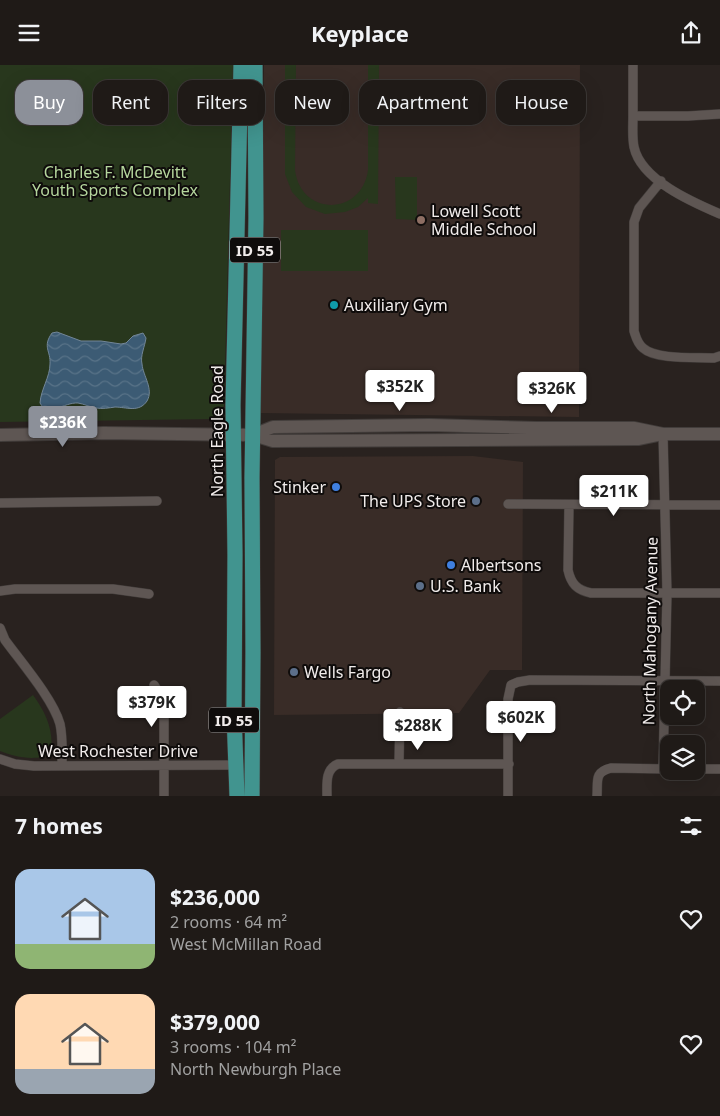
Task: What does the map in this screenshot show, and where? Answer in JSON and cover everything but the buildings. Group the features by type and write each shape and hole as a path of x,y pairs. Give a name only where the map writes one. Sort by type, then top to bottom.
{"highway":[{"name":"North Eagle Road","path":"237,796 234,714 234,435 241,65"},
{"name":"ID 55","path":"252,796 252,435 256,218 255,65"}],"main road":[{"path":"252,435 273,427 429,425 634,428 662,433 720,433"},
{"path":"567,428 574,433 614,434 634,439"},
{"path":"0,435 104,433 252,435 273,441 634,439 662,433"}],"street":[{"path":"633,65 633,137 636,155 647,169 680,197 720,214"},
{"path":"633,116 720,114"},
{"path":"661,181 639,208 634,221 634,331 638,343 644,350 656,355 714,359 720,356"},
{"name":"North Mahogany Avenue","path":"662,433 667,593 665,680"},
{"path":"0,503 157,501"},
{"path":"508,504 720,505"},
{"path":"569,505 568,570 570,579 582,591 591,593 720,593"},
{"path":"0,591 15,589 113,589 148,594"},
{"path":"0,629 5,640 50,702 57,716 62,733 62,766"},
{"path":"508,796 508,699 511,685 530,680 660,681"},
{"path":"705,681 720,681"},
{"path":"154,685 159,693 164,710 164,796"},
{"path":"399,763 400,712"},
{"name":"West Rochester Drive","path":"0,759 25,766 236,765"},
{"path":"327,796 328,776 332,766 346,763 509,764"},
{"path":"597,796 600,773 612,768 660,769"},
{"path":"705,769 720,769"}],"shaded area":[{"name":"Lowell Scott Middle School","path":"264,65 580,65 580,80 496,80 496,125 580,125 579,417 260,413 263,125 265,125"},
{"path":"473,456 523,462 522,670 490,670 459,713 274,715 275,460 280,457"}],"green space":[{"name":"Charles F. McDevitt Youth Sports Complex","path":"0,65 233,65 233,80 178,80 178,125 231,125 224,406 213,419 0,422"},
{"path":"285,65 296,65 296,80 285,80"},
{"path":"368,65 379,65 379,80 368,80"},
{"path":"285,125 295,125 295,170 300,185 308,196 319,203 332,205 344,203 355,196 363,185 368,170 368,125 379,125 378,204 368,203 368,198 358,207 345,212 325,214 306,207 292,192 285,174"},
{"path":"395,177 417,177 417,220 396,219"},
{"path":"281,230 368,230 368,271 281,271"},
{"path":"33,695 42,708 48,722 52,745 51,753 46,756 33,758 19,757 0,751 0,719"}],"water":[{"path":"57,332 81,341 121,344 126,343 133,336 143,333 146,338 142,361 149,387 149,396 144,405 132,409 115,407 94,408 78,403 52,409 43,407 40,403 49,374 50,364 47,346 52,333"}],"place":[{"name":"Lowell Scott Middle School","path":"421,220"},
{"name":"Auxiliary Gym","path":"334,305"},
{"name":"Stinker","path":"336,487"},
{"name":"The UPS Store","path":"476,501"},
{"name":"Albertsons","path":"451,565"},
{"name":"U.S. Bank","path":"420,586"},
{"name":"Wells Fargo","path":"294,672"}]}
